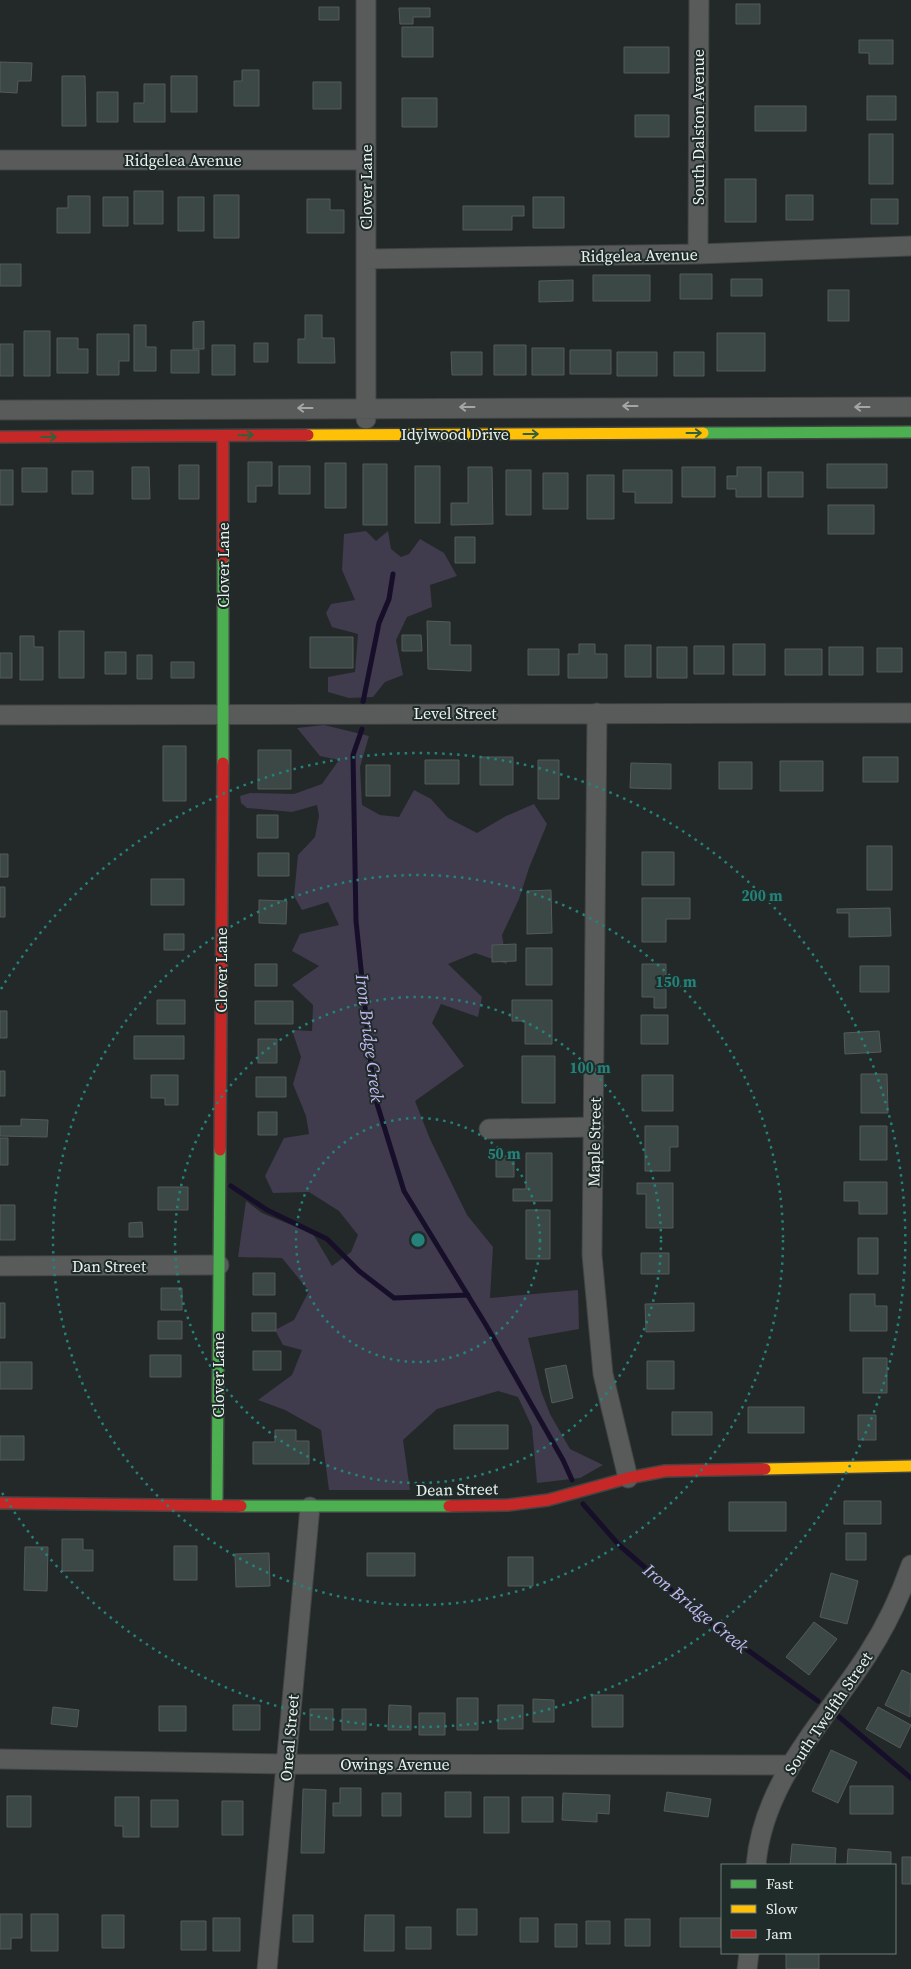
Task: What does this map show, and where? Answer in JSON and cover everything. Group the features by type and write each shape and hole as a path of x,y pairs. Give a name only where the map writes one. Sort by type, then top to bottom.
{"street":[{"name":"Clover Lane","path":"366,0 367,434"},
{"name":"South Dalston Avenue","path":"698,254 699,0"},
{"name":"Ridgelea Avenue","path":"0,160 366,160"},
{"name":"Ridgelea Avenue","path":"366,259 698,254 911,246"},
{"name":"Idylwood Drive","path":"0,410 366,407 911,407"},
{"name":"Idylwood Drive","path":"0,437 911,432"},
{"name":"Clover Lane","path":"217,1505 223,714 222,436"},
{"name":"Maple Street","path":"597,713 592,1255 603,1374 628,1478"},
{"name":"Level Street","path":"0,715 911,713"},
{"path":"489,1129 594,1127"},
{"name":"Dan Street","path":"0,1266 219,1265"},
{"name":"Dean Street","path":"0,1503 310,1507 531,1504 628,1478 679,1470 911,1466"},
{"name":"Oneal Street","path":"267,1969 310,1507"},
{"name":"South Twelfth Street","path":"756,1864 766,1816 790,1765 868,1655 893,1611 911,1565"},
{"name":"Owings Avenue","path":"0,1759 287,1764 790,1765"},
{"path":"747,1969 748,1954"}],"shaded area":[{"path":"366,531 376,541 388,531 391,549 401,557 409,554 420,539 444,553 457,576 430,585 432,607 407,617 396,640 403,675 385,682 373,697 349,698 328,692 328,677 355,672 358,634 332,627 326,613 331,604 355,600 342,570 344,534"},
{"path":"324,725 369,736 360,767 362,805 380,815 399,817 414,790 431,799 448,818 477,833 506,816 534,804 547,824 519,899 502,935 507,964 475,953 448,964 482,997 478,1017 441,1004 432,1023 464,1066 415,1101 430,1139 467,1215 493,1247 490,1298 578,1290 579,1329 528,1338 541,1391 550,1414 570,1449 603,1465 580,1478 537,1483 532,1427 518,1397 498,1391 437,1409 403,1440 410,1490 329,1490 321,1430 285,1410 258,1400 292,1375 302,1350 283,1345 275,1330 294,1320 309,1291 282,1258 238,1257 246,1201 262,1213 313,1234 332,1266 351,1252 358,1235 339,1211 309,1192 273,1193 265,1176 284,1138 309,1134 306,1116 293,1084 301,1057 292,1030 312,1031 313,1005 292,985 319,966 292,951 300,934 339,925 328,902 302,910 294,896 298,855 315,837 319,816 317,805 292,812 247,808 241,803 240,796 250,793 294,794 322,784 339,760 320,756 297,728"}],"building":[{"path":"736,4 760,4 760,24 736,24"},
{"path":"319,7 339,7 339,20 319,20"},
{"path":"399,8 430,8 430,17 413,17 413,24 400,24"},
{"path":"402,27 433,27 433,57 402,57"},
{"path":"859,40 893,40 893,64 869,64 869,53 859,53"},
{"path":"624,47 669,47 669,73 624,73"},
{"path":"0,62 32,63 31,81 18,81 17,93 0,92"},
{"path":"242,70 259,70 259,106 234,106 234,81 242,81"},
{"path":"62,76 85,76 86,126 62,126"},
{"path":"171,76 197,76 197,112 171,112"},
{"path":"313,82 341,82 341,109 313,109"},
{"path":"144,84 165,84 165,122 134,122 134,103 144,103"},
{"path":"97,92 118,92 118,122 97,122"},
{"path":"867,96 896,96 896,120 867,120"},
{"path":"402,98 437,98 437,127 402,127"},
{"path":"755,106 806,106 806,131 755,131"},
{"path":"635,115 669,115 669,137 635,137"},
{"path":"869,134 893,134 893,184 869,184"},
{"path":"725,179 756,179 756,222 725,222"},
{"path":"134,191 163,191 163,224 134,224"},
{"path":"214,195 239,195 239,238 214,238"},
{"path":"786,195 813,195 813,220 786,220"},
{"path":"68,196 90,196 90,233 57,233 57,208 68,208"},
{"path":"103,197 128,197 128,226 103,226"},
{"path":"178,197 204,197 204,231 178,231"},
{"path":"533,197 564,197 564,228 533,228"},
{"path":"307,199 330,199 330,210 344,210 344,233 307,233"},
{"path":"871,199 898,199 898,224 871,224"},
{"path":"463,206 524,206 524,216 512,216 512,230 463,230"},
{"path":"0,264 21,264 21,286 0,286"},
{"path":"680,274 712,274 712,299 680,299"},
{"path":"593,275 650,275 650,301 593,301"},
{"path":"731,279 762,279 762,296 731,296"},
{"path":"573,280 573,301 539,302 539,281"},
{"path":"828,290 849,290 849,321 828,321"},
{"path":"305,315 322,315 322,338 334,338 335,363 298,363 298,339 305,339"},
{"path":"204,321 204,349 193,349 193,322"},
{"path":"134,325 146,325 146,347 156,347 156,371 134,371"},
{"path":"24,331 50,331 50,376 24,376"},
{"path":"717,333 765,333 765,371 717,371"},
{"path":"97,334 129,334 129,361 119,361 119,375 97,375"},
{"path":"57,338 78,338 78,349 88,349 88,373 57,373"},
{"path":"254,343 268,343 268,362 254,362"},
{"path":"0,344 13,344 13,376 0,376"},
{"path":"212,345 235,345 235,375 212,375"},
{"path":"494,345 526,345 526,375 494,375"},
{"path":"532,348 564,348 564,375 532,375"},
{"path":"171,350 199,350 199,373 171,373"},
{"path":"570,350 611,350 611,374 570,374"},
{"path":"451,352 482,352 482,375 452,375"},
{"path":"617,352 657,352 657,376 617,376"},
{"path":"674,352 704,352 704,376 674,376"},
{"path":"248,462 272,462 272,486 256,486 256,502 248,502"},
{"path":"325,463 346,463 346,508 325,508"},
{"path":"363,464 387,464 387,525 363,525"},
{"path":"827,464 887,464 887,488 827,488"},
{"path":"179,465 199,465 199,499 179,499"},
{"path":"279,466 310,466 310,494 279,494"},
{"path":"415,466 440,466 440,523 415,523"},
{"path":"132,467 149,467 150,499 132,499"},
{"path":"468,467 492,467 493,524 451,525 451,503 468,503"},
{"path":"682,467 715,467 715,497 682,497"},
{"path":"737,467 761,467 761,497 736,497 736,489 727,489 727,476 737,476"},
{"path":"22,468 47,468 47,492 22,492"},
{"path":"0,470 13,470 13,505 0,505"},
{"path":"506,470 531,470 531,515 506,515"},
{"path":"623,470 672,470 672,503 635,503 635,492 623,492"},
{"path":"72,471 93,471 93,494 72,494"},
{"path":"768,472 803,472 803,497 768,497"},
{"path":"543,473 568,473 568,509 543,509"},
{"path":"587,475 614,475 614,519 587,519"},
{"path":"828,505 874,505 874,534 828,534"},
{"path":"455,537 475,537 475,563 455,563"},
{"path":"427,621 450,622 450,645 471,645 471,671 428,669"},
{"path":"59,631 84,631 84,678 59,678"},
{"path":"402,635 421,635 422,651 402,651"},
{"path":"20,636 34,636 34,647 43,647 43,680 20,680"},
{"path":"310,637 353,637 353,668 310,668"},
{"path":"579,644 595,644 595,654 607,654 607,678 568,678 568,654 579,654"},
{"path":"733,644 765,644 765,675 733,675"},
{"path":"625,645 651,645 651,677 625,677"},
{"path":"694,646 724,646 724,674 694,674"},
{"path":"657,647 687,647 687,678 657,678"},
{"path":"829,647 863,647 863,675 829,675"},
{"path":"877,648 902,648 902,672 877,672"},
{"path":"528,649 559,649 559,675 528,675"},
{"path":"785,649 822,649 822,675 785,675"},
{"path":"105,652 126,652 126,674 105,674"},
{"path":"0,653 12,653 12,678 0,678"},
{"path":"137,655 152,655 152,679 137,679"},
{"path":"171,662 194,662 194,678 171,678"},
{"path":"163,746 186,746 186,801 163,801"},
{"path":"258,750 291,750 291,789 258,789"},
{"path":"480,757 513,757 513,785 480,785"},
{"path":"863,757 898,757 898,782 863,782"},
{"path":"425,760 459,760 459,784 425,784"},
{"path":"538,760 559,760 559,799 538,799"},
{"path":"780,761 823,761 823,791 780,791"},
{"path":"719,762 752,762 752,789 719,789"},
{"path":"631,763 671,764 671,789 630,788"},
{"path":"366,765 390,765 390,796 366,796"},
{"path":"257,815 278,815 278,838 257,838"},
{"path":"867,846 892,846 892,890 867,890"},
{"path":"642,852 674,852 674,885 642,885"},
{"path":"258,853 289,853 289,876 258,876"},
{"path":"0,854 8,854 8,877 0,877"},
{"path":"151,879 184,879 184,905 151,905"},
{"path":"0,887 5,887 5,917 0,917"},
{"path":"551,890 552,933 527,934 527,891"},
{"path":"642,898 690,898 690,919 666,919 666,942 642,942"},
{"path":"259,900 287,901 286,924 259,923"},
{"path":"890,908 891,936 849,937 849,913 837,913 837,909"},
{"path":"164,934 184,934 184,950 164,950"},
{"path":"516,944 516,961 492,962 492,945"},
{"path":"526,948 552,948 552,985 526,985"},
{"path":"255,964 277,964 277,986 255,986"},
{"path":"642,964 666,964 666,1008 654,1008 654,997 642,997"},
{"path":"860,966 889,966 889,992 860,992"},
{"path":"157,1000 185,1000 185,1024 157,1024"},
{"path":"512,1000 552,1000 552,1044 525,1044 525,1021 512,1021"},
{"path":"255,1001 293,1001 293,1024 255,1024"},
{"path":"0,1011 7,1011 7,1038 0,1038"},
{"path":"641,1015 668,1015 668,1044 641,1044"},
{"path":"879,1031 881,1052 845,1054 844,1033"},
{"path":"134,1036 184,1036 184,1059 134,1059"},
{"path":"258,1039 277,1039 277,1063 258,1063"},
{"path":"522,1056 555,1056 555,1103 522,1103"},
{"path":"0,1071 5,1071 5,1096 0,1096"},
{"path":"861,1074 887,1074 888,1113 861,1113"},
{"path":"151,1075 178,1075 178,1105 165,1105 165,1098 151,1098"},
{"path":"642,1075 673,1075 673,1111 642,1111"},
{"path":"256,1077 286,1077 286,1097 256,1097"},
{"path":"258,1112 277,1112 277,1135 258,1135"},
{"path":"21,1119 48,1120 47,1137 0,1136 0,1126 21,1126"},
{"path":"645,1126 678,1126 678,1147 670,1147 670,1171 645,1171"},
{"path":"860,1126 887,1126 887,1160 860,1160"},
{"path":"0,1138 8,1138 8,1165 0,1165"},
{"path":"526,1153 552,1153 552,1201 513,1201 513,1189 526,1189"},
{"path":"496,1156 514,1156 514,1177 496,1177"},
{"path":"844,1182 887,1182 887,1214 859,1214 859,1201 844,1201"},
{"path":"637,1183 673,1183 673,1228 646,1228 646,1194 637,1194"},
{"path":"158,1187 188,1187 188,1210 158,1210"},
{"path":"0,1205 15,1205 15,1240 0,1240"},
{"path":"526,1210 550,1210 550,1259 526,1259"},
{"path":"142,1222 143,1237 129,1237 129,1223"},
{"path":"858,1238 878,1238 878,1274 858,1274"},
{"path":"641,1253 669,1253 669,1274 641,1274"},
{"path":"253,1273 275,1273 275,1295 253,1295"},
{"path":"161,1288 182,1288 182,1310 161,1310"},
{"path":"850,1294 875,1294 875,1306 887,1306 887,1331 850,1331"},
{"path":"0,1303 5,1303 5,1338 0,1338"},
{"path":"694,1303 694,1331 646,1332 645,1304"},
{"path":"252,1313 276,1313 276,1331 252,1331"},
{"path":"158,1321 182,1321 182,1339 158,1339"},
{"path":"253,1351 281,1351 281,1370 253,1370"},
{"path":"150,1355 181,1355 181,1377 150,1377"},
{"path":"863,1358 887,1358 887,1393 863,1393"},
{"path":"647,1361 674,1361 674,1389 647,1389"},
{"path":"0,1362 32,1362 32,1389 0,1389"},
{"path":"566,1365 573,1398 552,1403 545,1369"},
{"path":"748,1407 804,1407 804,1433 748,1433"},
{"path":"672,1412 712,1412 712,1435 672,1435"},
{"path":"858,1415 876,1415 876,1440 858,1440"},
{"path":"454,1425 508,1425 508,1449 454,1449"},
{"path":"275,1430 296,1430 296,1441 309,1441 309,1464 253,1464 253,1442 275,1442"},
{"path":"0,1436 24,1436 24,1460 0,1460"},
{"path":"844,1501 881,1501 881,1524 844,1524"},
{"path":"729,1502 786,1502 786,1531 729,1531"},
{"path":"846,1533 866,1533 866,1560 846,1560"},
{"path":"62,1539 83,1539 83,1550 93,1550 93,1571 62,1571"},
{"path":"174,1546 197,1546 197,1580 174,1580"},
{"path":"25,1547 48,1547 47,1591 24,1590"},
{"path":"269,1553 270,1586 236,1587 235,1554"},
{"path":"367,1553 415,1553 415,1576 367,1576"},
{"path":"508,1557 533,1557 533,1586 508,1586"},
{"path":"831,1573 858,1581 847,1624 820,1617"},
{"path":"814,1622 837,1639 809,1675 786,1657"},
{"path":"902,1670 911,1674 910,1717 885,1705"},
{"path":"592,1695 623,1695 623,1727 592,1727"},
{"path":"457,1698 478,1698 478,1730 457,1730"},
{"path":"533,1699 554,1700 554,1722 533,1722"},
{"path":"233,1705 260,1705 260,1730 233,1730"},
{"path":"389,1705 411,1706 411,1730 388,1730"},
{"path":"498,1705 523,1705 523,1729 498,1729"},
{"path":"159,1706 186,1706 186,1731 159,1731"},
{"path":"53,1707 79,1710 77,1727 51,1724"},
{"path":"878,1707 911,1725 900,1748 866,1729"},
{"path":"310,1709 333,1709 333,1730 310,1730"},
{"path":"342,1709 366,1709 366,1730 342,1730"},
{"path":"419,1713 445,1713 445,1735 419,1735"},
{"path":"831,1750 857,1762 838,1803 812,1791"},
{"path":"850,1786 893,1786 893,1814 850,1814"},
{"path":"340,1788 361,1788 361,1816 333,1816 333,1803 340,1803"},
{"path":"303,1789 326,1790 324,1853 301,1853"},
{"path":"445,1792 471,1792 471,1817 445,1817"},
{"path":"667,1792 711,1799 708,1817 664,1811"},
{"path":"382,1793 401,1793 401,1816 382,1816"},
{"path":"563,1793 610,1795 609,1814 597,1813 597,1822 562,1820"},
{"path":"7,1796 31,1796 31,1827 7,1827"},
{"path":"115,1797 139,1797 139,1837 123,1837 123,1826 115,1826"},
{"path":"484,1797 509,1797 509,1833 484,1833"},
{"path":"522,1797 553,1797 553,1822 522,1822"},
{"path":"151,1800 178,1800 178,1827 151,1827"},
{"path":"222,1801 243,1801 243,1835 222,1835"},
{"path":"792,1844 836,1848 835,1864 790,1864"},
{"path":"848,1849 891,1852 891,1864 847,1864"},
{"path":"902,1857 911,1857 911,1884 902,1884"},
{"path":"457,1909 477,1909 477,1935 457,1935"},
{"path":"0,1914 22,1914 22,1938 11,1938 11,1949 0,1949"},
{"path":"31,1914 58,1914 58,1951 31,1951"},
{"path":"102,1915 124,1915 124,1948 102,1948"},
{"path":"293,1915 313,1915 313,1942 293,1942"},
{"path":"365,1915 394,1915 394,1951 364,1951"},
{"path":"213,1918 240,1918 240,1951 213,1951"},
{"path":"520,1918 538,1918 538,1942 520,1942"},
{"path":"680,1918 721,1918 721,1947 680,1947"},
{"path":"625,1919 650,1919 650,1946 625,1946"},
{"path":"181,1921 206,1921 206,1950 181,1950"},
{"path":"586,1921 610,1921 610,1944 586,1944"},
{"path":"555,1924 577,1924 577,1947 555,1947"},
{"path":"406,1927 431,1927 431,1949 406,1949"},
{"path":"786,1954 819,1954 819,1969 786,1969"}],"waterway":[{"name":"Iron Bridge Creek","path":"363,702 379,623 389,599 393,574"},
{"name":"Iron Bridge Creek","path":"362,729 353,755 356,921 374,1094 404,1191 486,1325 563,1460 572,1480"},
{"path":"231,1186 267,1210 327,1239 359,1271 394,1298 468,1295"},
{"name":"Iron Bridge Creek","path":"583,1504 619,1545 702,1617 818,1701"},
{"name":"Iron Bridge Creek","path":"838,1716 911,1778"}],"traffic: fast":[{"path":"703,433 911,432"},
{"path":"223,558 223,763"},
{"path":"217,1505 220,1150"},
{"path":"241,1506 449,1506"}],"traffic: slow":[{"path":"308,435 703,433"},
{"path":"765,1469 911,1466"}],"traffic: jam":[{"path":"0,437 308,435"},
{"path":"223,436 223,558"},
{"path":"220,1150 223,763"},
{"path":"449,1506 508,1505 548,1500 628,1478 665,1471 765,1469"},
{"path":"0,1503 241,1506"}]}
